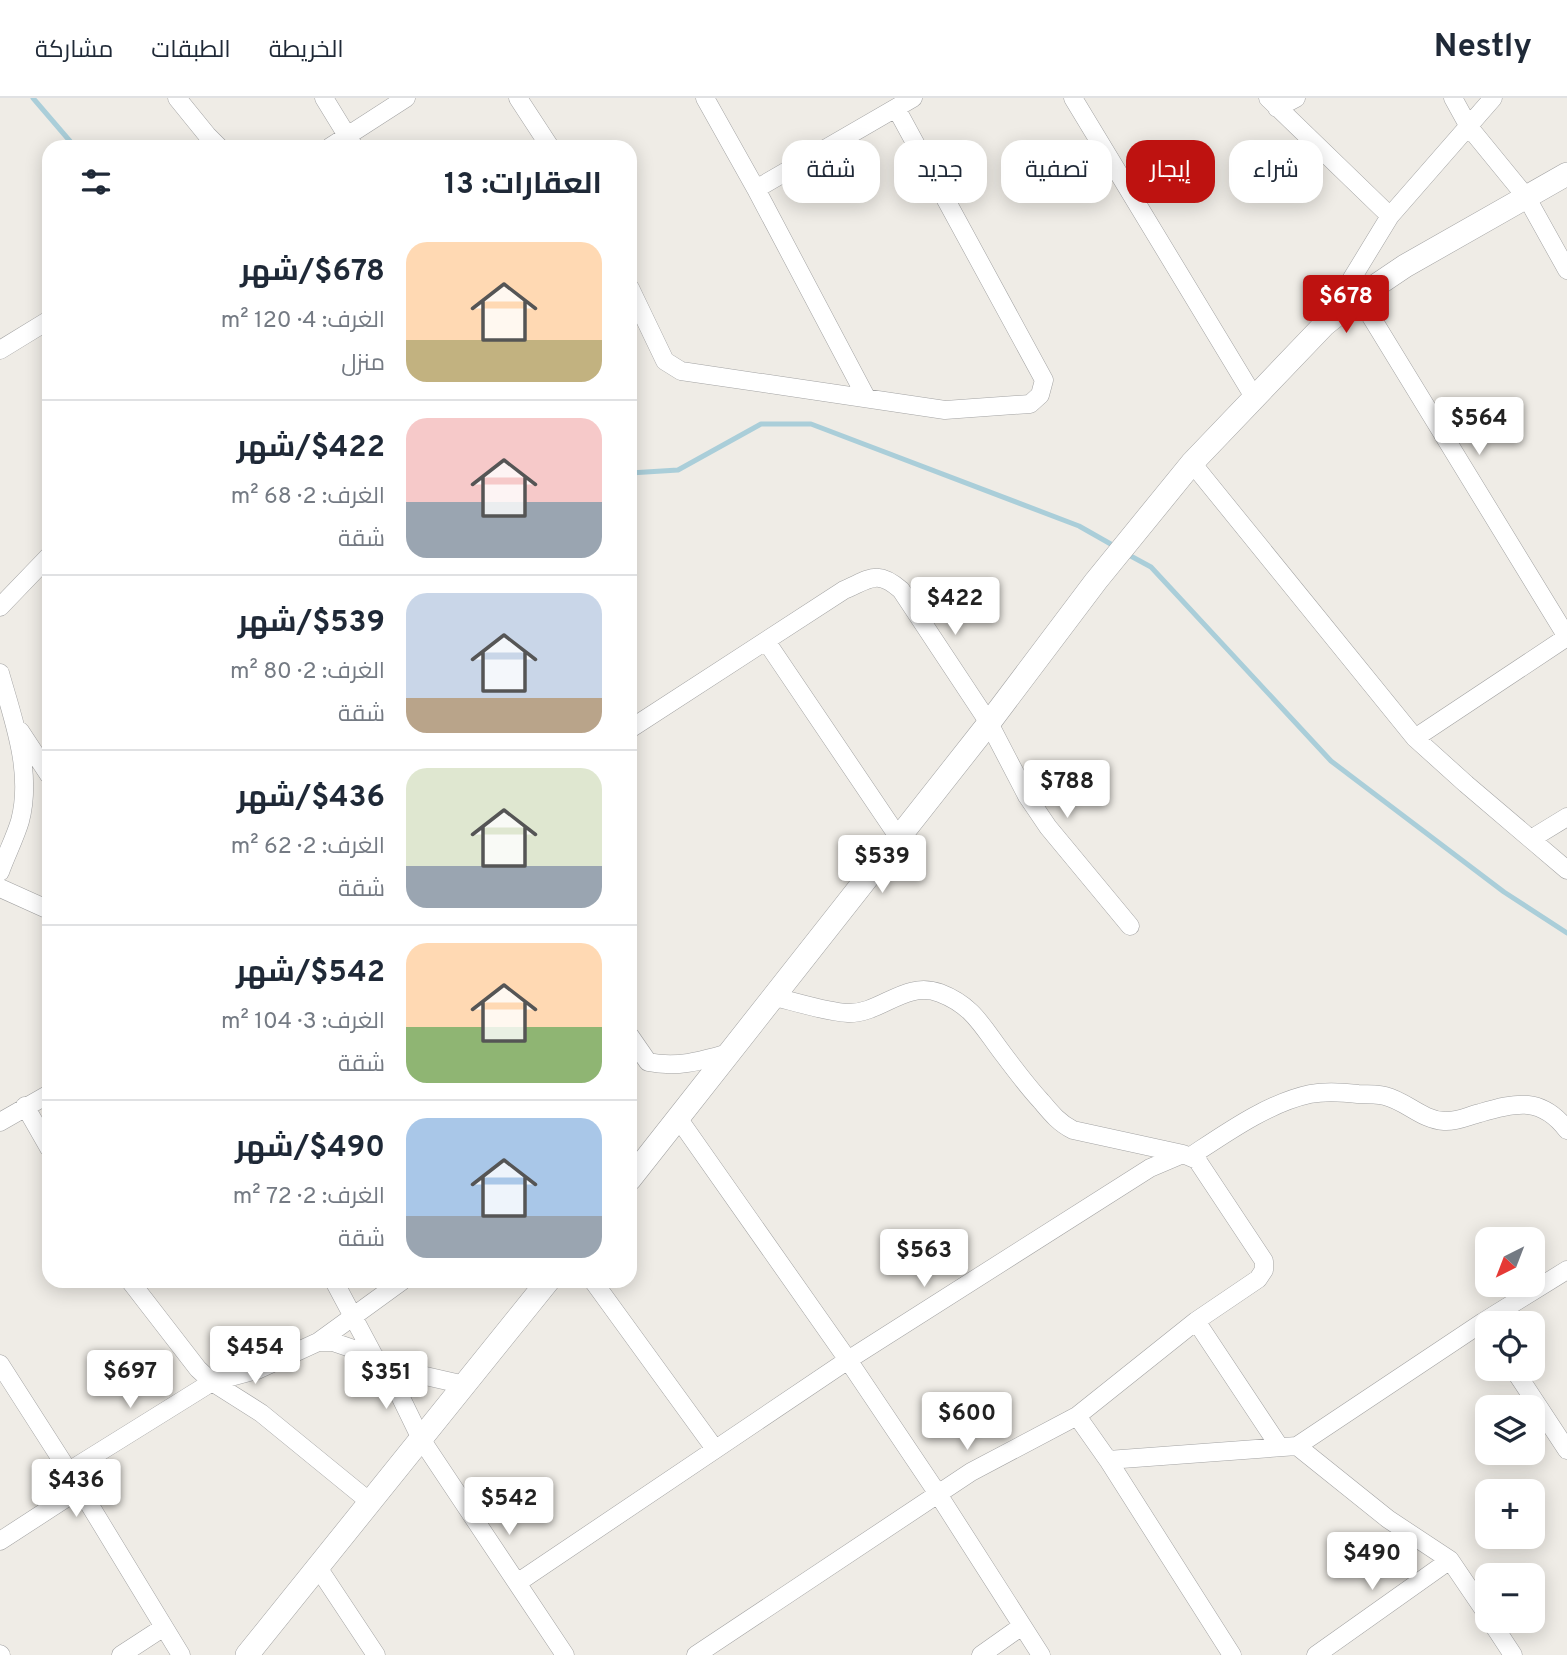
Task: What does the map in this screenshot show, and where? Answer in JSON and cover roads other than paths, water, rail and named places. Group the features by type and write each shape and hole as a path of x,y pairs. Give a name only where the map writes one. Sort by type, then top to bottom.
{"street":[{"path":"177,98 212,140"},
{"path":"324,98 350,140"},
{"path":"354,140 406,98"},
{"path":"519,98 546,140"},
{"path":"705,98 866,397"},
{"path":"755,189 914,98"},
{"path":"1073,98 1254,397"},
{"path":"1273,103 1296,98"},
{"path":"1453,98 1469,127 1527,198 1567,270"},
{"path":"1324,325 1390,216 1493,98"},
{"path":"1273,103 1390,216"},
{"path":"637,302 666,361 681,370 945,410 1030,404 1040,395 1044,380 896,108"},
{"path":"637,1166 774,997 989,723 1096,581 1192,463 1324,325 1359,297 1394,273 1567,174"},
{"path":"1359,297 1567,637 1415,738"},
{"path":"0,350 42,324"},
{"path":"1192,463 1415,738 1567,870"},
{"path":"0,607 42,563"},
{"path":"637,724 844,590 873,577 888,579 901,590 989,723 1027,796 1048,827 1130,926"},
{"path":"766,641 899,838"},
{"path":"0,673 23,764 20,822 0,872"},
{"path":"14,723 42,765"},
{"path":"1531,838 1567,817"},
{"path":"0,888 42,906"},
{"path":"696,1655 971,1472 1077,1416 1196,1321 1258,1279 1264,1270 1264,1261 1201,1164 1187,1155 1073,1130 1061,1124 1028,1086 977,1017 960,1002 937,991 914,990 866,1011 847,1013 774,997"},
{"path":"639,1061 665,1066 685,1065 729,1053"},
{"path":"517,1583 848,1360 1150,1168 1187,1155 1239,1124 1310,1094 1337,1092 1385,1096 1432,1119 1443,1121 1456,1121 1514,1106 1540,1106 1556,1115 1567,1130"},
{"path":"0,1122 42,1098"},
{"path":"25,1106 42,1136"},
{"path":"678,1118 848,1360 1041,1655"},
{"path":"1506,1311 1567,1270"},
{"path":"135,1288 198,1369 212,1382 261,1413 370,1502"},
{"path":"338,1288 421,1439 565,1655"},
{"path":"69,1471 212,1382 257,1370 318,1342 393,1288"},
{"path":"247,1655 542,1288"},
{"path":"598,1288 715,1449"},
{"path":"1196,1321 1279,1446"},
{"path":"1108,1460 1297,1446 1475,1331"},
{"path":"318,1342 333,1342 380,1361 465,1385"},
{"path":"0,1364 181,1655"},
{"path":"1522,1381 1567,1450"},
{"path":"1077,1416 1232,1655"},
{"path":"1297,1446 1388,1519 1450,1560 1475,1597"},
{"path":"0,1541 80,1489"},
{"path":"1316,1655 1450,1560"},
{"path":"317,1566 376,1655"},
{"path":"981,1655 1022,1626"},
{"path":"121,1655 164,1627"},
{"path":"1499,1633 1513,1655"}],"waterway":[{"path":"33,98 69,140"},
{"path":"637,473 678,470 761,424 811,424 1079,526 1116,547"},
{"path":"1127,554 1151,567 1331,761 1504,892 1567,933"}]}
